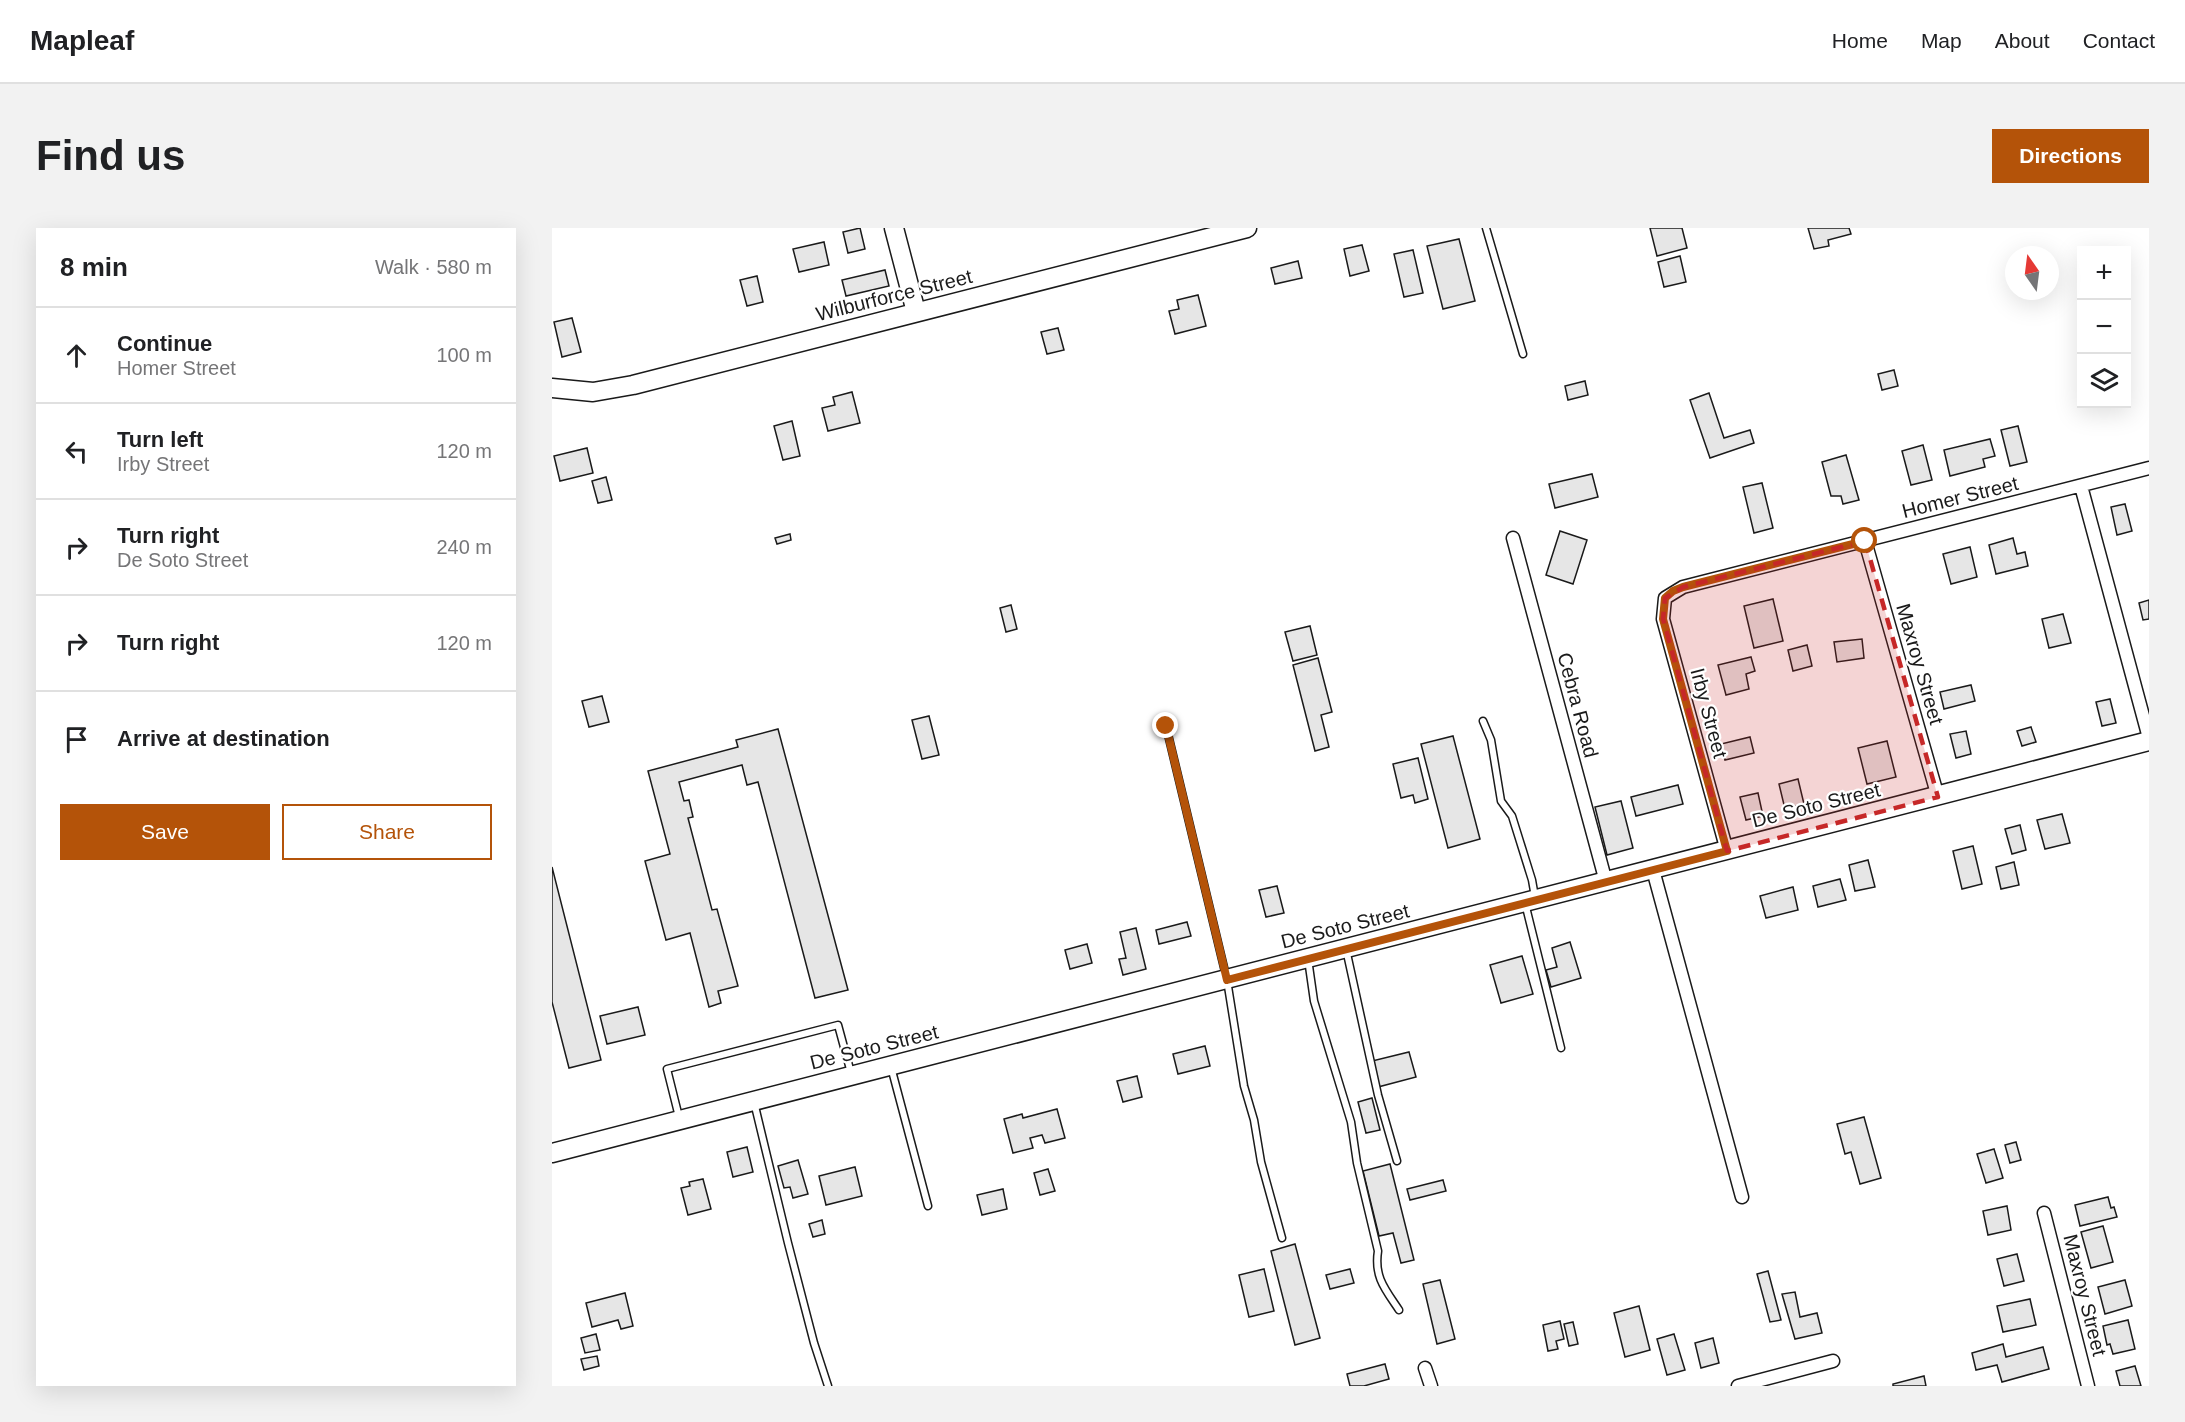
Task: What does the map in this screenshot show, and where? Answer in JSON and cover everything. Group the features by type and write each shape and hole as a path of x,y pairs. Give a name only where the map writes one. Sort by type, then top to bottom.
{"street":[{"path":"894,228 916,312"},
{"name":"Wilburforce Street","path":"552,388 593,392 633,386 1247,228"},
{"name":"Homer Street","path":"1675,590 2149,468"},
{"path":"2081,486 2149,739"},
{"name":"Cebra Road","path":"1513,538 1606,882"},
{"name":"Maxroy Street","path":"1865,541 1938,796"},
{"name":"Irby Street","path":"1675,590 1665,598 1663,619 1727,851"},
{"name":"De Soto Street","path":"552,1153 1727,851 2149,739"},
{"path":"1653,870 1742,1197"},
{"name":"Maxroy Street","path":"2044,1213 2088,1386"},
{"path":"1738,1386 1756,1384 1833,1361"},
{"path":"1425,1368 1431,1386"}],"lane":[{"path":"1486,228 1523,354"},
{"path":"1483,721 1491,740 1501,801 1512,816 1532,880 1530,902 1562,1048"},
{"path":"1166,726 1227,980 1244,1086 1254,1120 1261,1162 1282,1238"},
{"path":"1346,949 1378,1095 1397,1161"},
{"path":"1308,959 1314,1001 1351,1122 1357,1163 1378,1251 1380,1280 1399,1310"},
{"path":"679,1121 667,1069 838,1025 852,1076"},
{"path":"891,1066 928,1206"},
{"path":"754,1101 790,1252 828,1386"}],"highlighted area":[{"path":"1865,541 1938,797 1727,851 1663,619 1665,598 1683,587"}],"building":[{"path":"860,228 865,249 848,253 843,232"},
{"path":"1650,228 1682,228 1687,248 1657,256"},
{"path":"1808,228 1849,228 1851,234 1828,240 1829,246 1814,249"},
{"path":"1459,239 1475,301 1443,309 1427,246"},
{"path":"824,242 829,265 799,272 793,249"},
{"path":"1362,245 1369,271 1350,276 1344,249"},
{"path":"1413,250 1423,293 1404,297 1394,254"},
{"path":"1680,256 1686,282 1664,287 1658,262"},
{"path":"1298,261 1302,278 1275,284 1271,268"},
{"path":"885,270 889,286 846,296 842,280"},
{"path":"757,276 763,302 747,306 740,280"},
{"path":"1198,295 1206,326 1175,334 1169,311 1179,309 1177,300"},
{"path":"572,318 581,352 562,357 554,322"},
{"path":"1058,328 1064,350 1047,354 1041,332"},
{"path":"1894,370 1898,386 1882,390 1878,374"},
{"path":"1585,381 1588,395 1568,400 1565,386"},
{"path":"852,392 860,423 828,431 822,408 835,405 833,397"},
{"path":"1709,393 1724,438 1750,430 1754,443 1710,458 1690,400"},
{"path":"792,421 800,456 783,460 774,426"},
{"path":"2018,426 2027,462 2010,466 2001,430"},
{"path":"1990,439 1995,456 1983,459 1985,467 1950,476 1944,450"},
{"path":"1923,445 1932,480 1911,485 1902,451"},
{"path":"587,448 593,473 560,481 554,456"},
{"path":"1846,455 1859,500 1843,504 1841,496 1831,496 1822,462"},
{"path":"1592,474 1598,497 1555,508 1549,484"},
{"path":"606,477 612,500 598,503 592,481"},
{"path":"1762,483 1773,528 1754,533 1743,487"},
{"path":"2125,504 2132,531 2117,535 2111,507"},
{"path":"1560,531 1587,540 1573,584 1546,575"},
{"path":"790,534 791,540 777,544 775,538"},
{"path":"2013,538 2017,554 2025,552 2028,566 1996,574 1989,545"},
{"path":"1970,547 1977,577 1951,584 1943,554"},
{"path":"1773,599 1783,641 1754,648 1744,606"},
{"path":"2149,600 2149,619 2143,620 2139,603"},
{"path":"1011,605 1017,629 1006,632 1000,608"},
{"path":"2063,614 2071,643 2049,648 2042,619"},
{"path":"1310,626 1317,655 1293,661 1285,632"},
{"path":"1862,639 1864,658 1837,662 1834,642"},
{"path":"1807,645 1812,666 1793,671 1788,650"},
{"path":"1751,657 1755,671 1746,674 1749,689 1726,695 1718,665"},
{"path":"1318,658 1332,712 1321,715 1329,747 1315,751 1293,665"},
{"path":"1971,685 1975,701 1944,709 1940,692"},
{"path":"602,696 609,722 589,727 582,701"},
{"path":"2110,699 2116,723 2102,726 2096,702"},
{"path":"929,716 939,755 922,759 912,720"},
{"path":"2031,727 2036,742 2022,746 2017,731"},
{"path":"778,729 848,990 815,998 758,782 747,785 742,765 679,782 684,801 689,800 693,817 688,818 712,910 717,909 738,986 718,991 721,1003 709,1007 690,933 666,940 645,861 670,854 648,771 738,747 736,740"},
{"path":"1966,731 1971,754 1956,758 1950,734"},
{"path":"1453,736 1480,839 1448,848 1421,744"},
{"path":"1750,737 1754,753 1725,760 1721,744"},
{"path":"1887,741 1896,777 1867,784 1858,748"},
{"path":"1418,758 1428,799 1415,803 1413,795 1401,798 1393,764"},
{"path":"1798,779 1804,804 1785,809 1779,784"},
{"path":"1678,785 1683,804 1636,816 1631,797"},
{"path":"1758,793 1763,816 1746,820 1740,797"},
{"path":"1621,801 1633,848 1607,855 1595,807"},
{"path":"2062,814 2070,843 2045,849 2037,820"},
{"path":"2020,825 2026,850 2012,854 2005,829"},
{"path":"1973,846 1982,884 1962,889 1953,851"},
{"path":"1868,860 1875,887 1855,891 1849,865"},
{"path":"2014,862 2019,885 2001,889 1996,867"},
{"path":"552,867 601,1060 569,1068 552,1002"},
{"path":"1840,879 1846,900 1818,907 1813,886"},
{"path":"1277,886 1284,913 1266,917 1259,890"},
{"path":"1793,887 1798,910 1766,918 1760,896"},
{"path":"1187,922 1191,936 1159,944 1156,930"},
{"path":"1136,928 1146,969 1123,975 1119,959 1126,958 1120,932"},
{"path":"1570,942 1581,978 1551,987 1546,970 1557,967 1552,948"},
{"path":"1087,944 1092,963 1070,969 1065,950"},
{"path":"1522,956 1533,994 1501,1003 1490,965"},
{"path":"638,1007 645,1035 607,1044 600,1016"},
{"path":"1205,1046 1210,1066 1178,1074 1173,1054"},
{"path":"1409,1052 1416,1077 1378,1087 1372,1061"},
{"path":"1137,1076 1142,1097 1123,1102 1117,1081"},
{"path":"1372,1098 1380,1130 1366,1133 1358,1102"},
{"path":"1057,1109 1065,1138 1045,1143 1042,1135 1030,1138 1033,1148 1013,1153 1004,1119 1022,1114 1023,1118"},
{"path":"1864,1117 1881,1178 1860,1184 1851,1152 1845,1154 1837,1124"},
{"path":"2016,1142 2021,1160 2010,1163 2005,1145"},
{"path":"747,1147 753,1172 733,1177 727,1152"},
{"path":"1994,1149 2003,1178 1986,1183 1977,1154"},
{"path":"798,1160 808,1194 793,1198 790,1187 784,1188 778,1166"},
{"path":"1390,1164 1414,1260 1401,1263 1393,1233 1379,1236 1363,1171"},
{"path":"855,1167 862,1196 826,1205 819,1176"},
{"path":"1048,1169 1055,1191 1040,1195 1034,1173"},
{"path":"703,1179 711,1209 688,1215 681,1188 690,1186 689,1182"},
{"path":"1443,1180 1446,1191 1410,1200 1407,1189"},
{"path":"1003,1189 1007,1209 982,1215 977,1195"},
{"path":"2108,1197 2117,1217 2080,1226 2075,1205"},
{"path":"2007,1206 2011,1230 1988,1235 1983,1211"},
{"path":"822,1220 825,1234 813,1237 809,1224"},
{"path":"2103,1226 2113,1262 2091,1268 2081,1232"},
{"path":"1295,1244 1320,1338 1295,1345 1271,1251"},
{"path":"2017,1254 2024,1281 2004,1286 1997,1259"},
{"path":"1264,1269 1274,1311 1249,1317 1239,1275"},
{"path":"1350,1269 1354,1283 1330,1289 1326,1275"},
{"path":"1768,1271 1781,1320 1770,1322 1757,1274"},
{"path":"1440,1280 1455,1339 1437,1344 1423,1284"},
{"path":"2125,1280 2132,1306 2105,1314 2098,1287"},
{"path":"1795,1292 1800,1317 1817,1313 1822,1333 1795,1339 1782,1294"},
{"path":"625,1293 633,1326 621,1329 618,1320 592,1327 586,1303"},
{"path":"2030,1299 2036,1325 2003,1332 1997,1306"},
{"path":"1639,1306 1650,1350 1625,1357 1614,1313"},
{"path":"2128,1320 2135,1349 2113,1354 2110,1344 2107,1345 2103,1326"},
{"path":"1560,1321 1564,1339 1556,1341 1558,1349 1548,1351 1543,1325"},
{"path":"1573,1322 1578,1344 1569,1346 1564,1324"},
{"path":"596,1334 600,1350 585,1353 581,1338"},
{"path":"1674,1334 1685,1370 1667,1375 1657,1339"},
{"path":"1713,1338 1719,1363 1701,1368 1695,1343"},
{"path":"2003,1344 2006,1357 2043,1347 2049,1369 2002,1382 1997,1365 1976,1370 1972,1353"},
{"path":"597,1356 599,1366 584,1370 581,1359"},
{"path":"1385,1364 1389,1379 1364,1386 1350,1386 1347,1374"},
{"path":"2135,1366 2141,1386 2120,1386 2116,1371"},
{"path":"1924,1376 1926,1386 1893,1386 1893,1384"}],"route":[{"path":"1166,726 1227,980 1727,851 1663,619 1662,608 1665,598 1673,591 1683,587 1865,541"}]}
